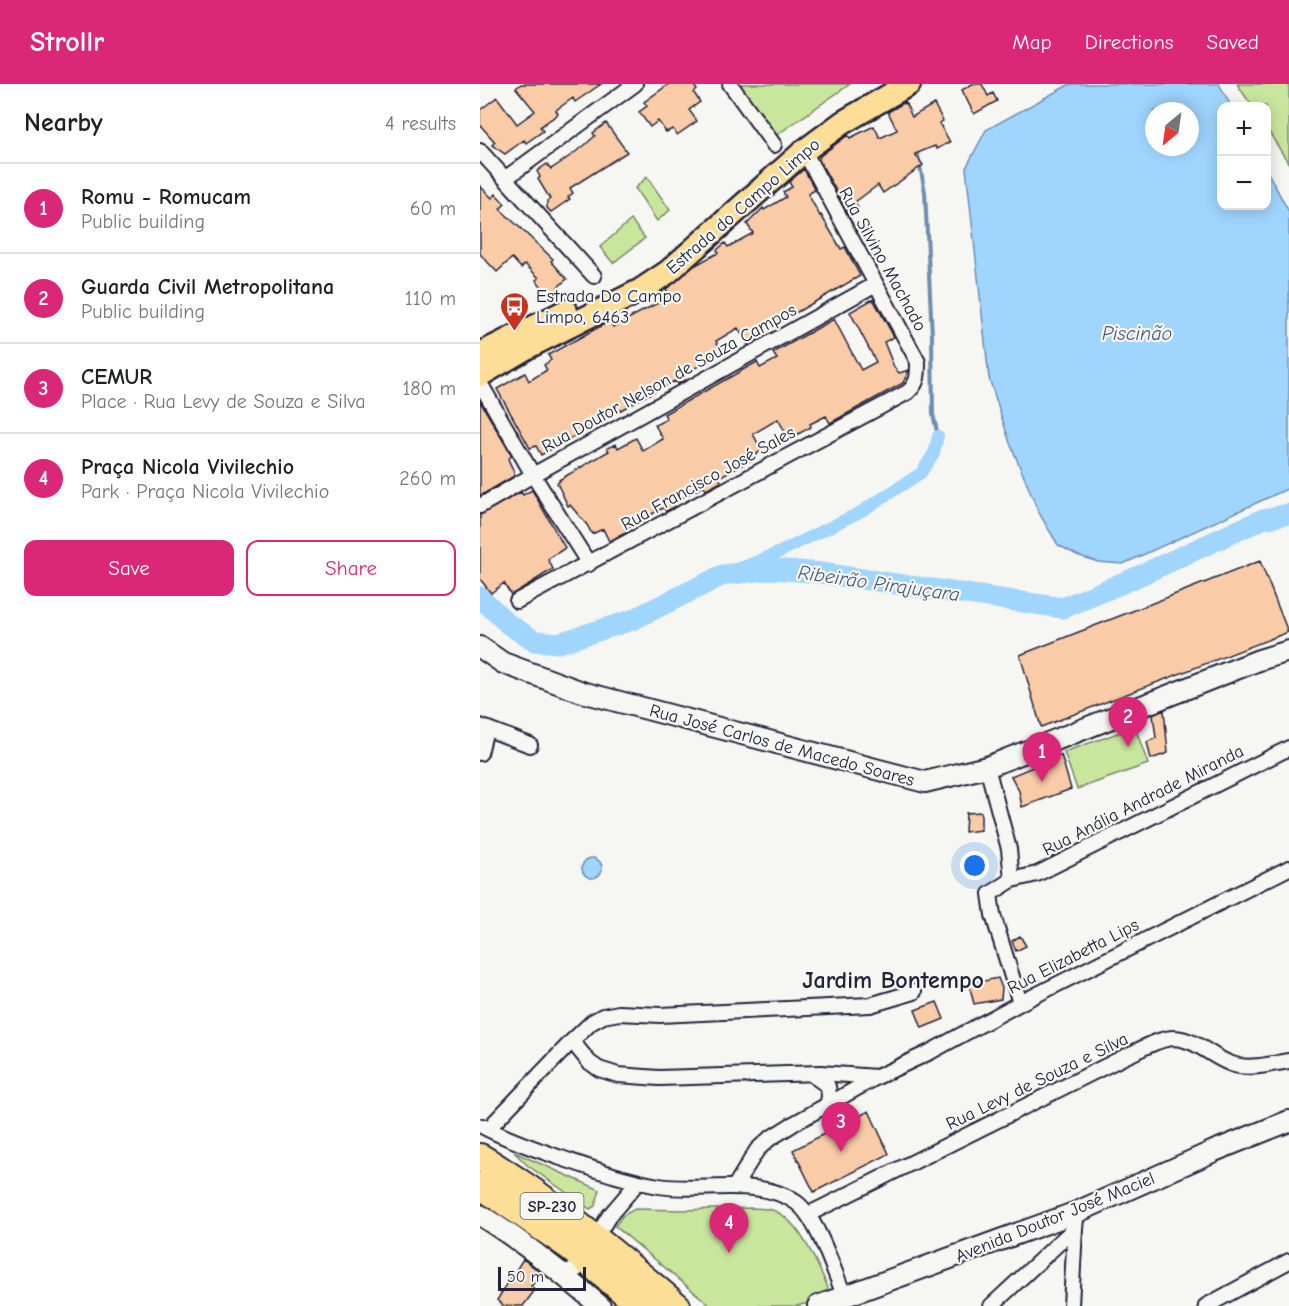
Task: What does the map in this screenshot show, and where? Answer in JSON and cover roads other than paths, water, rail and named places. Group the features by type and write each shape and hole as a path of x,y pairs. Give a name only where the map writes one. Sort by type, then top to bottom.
{"highway":[{"name":"SP-230","path":"480,1157 508,1174 586,1252"},
{"name":"SP-230","path":"480,1185 660,1302"}],"main road":[{"name":"Estrada do Campo Limpo","path":"480,375 489,351 642,271 675,249 810,128 879,84"},
{"name":"Estrada do Campo Limpo","path":"489,351 641,290 668,272 804,151 842,123 909,84"}],"street":[{"path":"506,178 635,84"},
{"path":"730,84 774,145"},
{"path":"480,151 594,276"},
{"name":"Rua Silvino Machado","path":"804,151 918,362 915,386"},
{"name":"Rua Doutor Nelson de Souza Campos","path":"480,506 876,284"},
{"path":"480,383 532,475 589,564"},
{"name":"Rua Francisco José Sales","path":"518,601 908,392 915,386"},
{"name":"Rua José Carlos de Macedo Soares","path":"480,647 503,663 561,686 925,782 987,767 1259,660 1289,651"},
{"path":"480,753 483,728 530,745"},
{"name":"Rua Anália Andrade Miranda","path":"1012,880 1036,874 1289,748"},
{"path":"987,767 1009,849 1012,880 990,894 993,915 1020,1003"},
{"name":"Rua Elizabetta Lips","path":"735,1186 757,1150 769,1138 877,1077 1289,868"},
{"path":"842,1301 809,1214 785,1197 735,1186 681,1189 638,1182 569,1161 484,1127 592,1022 603,1016 619,1013 660,1015 870,1005 914,992"},
{"name":"Rua Levy de Souza e Silva","path":"809,1214 1160,1041 1172,1038 1182,1039 1231,1064 1241,1066 1289,1061"},
{"path":"572,1041 589,1062 599,1069 618,1076 659,1078 811,1074 877,1077"},
{"path":"811,1074 828,1086 827,1105"},
{"name":"Avenida Doutor José Maciel","path":"818,1306 842,1301 1076,1220 1214,1151 1289,1121"},
{"path":"556,1270 577,1269 609,1216 638,1182"},
{"path":"480,1215 500,1227 600,1306"},
{"path":"991,1306 1076,1220"},
{"path":"1071,1306 1076,1220"},
{"path":"1206,1306 1289,1261"}],"water":[{"name":"Piscinão","path":"1070,84 1219,84 1229,102 1217,102 1217,210 1271,210 1271,178 1289,212 1289,488 1123,564 1098,562 1058,545 1039,513 1010,443 989,378 966,168 986,130"},
{"path":"592,858 599,861 602,868 599,875 592,878 585,875 582,868 585,861"}],"waterway":[{"path":"917,150 925,192 932,336 933,414 938,436"},
{"path":"723,575 780,552 862,511 921,473 934,453 938,436"},
{"name":"Ribeirão Pirajuçara","path":"480,597 508,624 535,641 559,643 632,620 723,575 775,569 821,573 1063,608 1263,519 1289,514"}],"place":[{"name":"Estrada Do Campo Limpo, 6463","path":"515,332"},
{"name":"Guarda Civil Metropolitana","path":"1128,747"},
{"name":"Romu - Romucam","path":"1042,782"},
{"name":"CEMUR","path":"841,1152"},
{"name":"Praça Nicola Vivilechio","path":"729,1253"}],"district":[{"name":"Jardim Bontempo","path":"893,980"}]}
